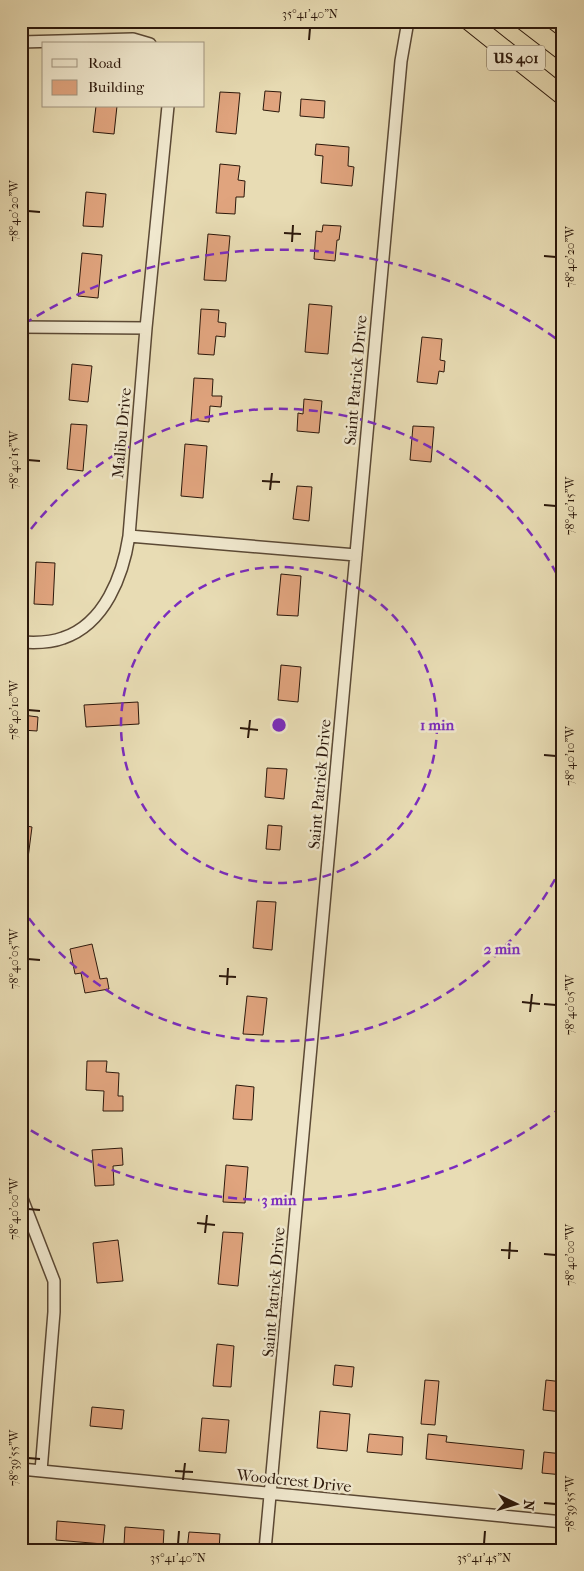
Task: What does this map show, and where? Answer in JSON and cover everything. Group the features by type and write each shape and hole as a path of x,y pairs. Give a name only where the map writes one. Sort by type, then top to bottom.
{"highway":[{"name":"US 401","path":"469,21 563,96"},
{"name":"US 401","path":"524,21 563,51"}],"street":[{"name":"Saint Patrick Drive","path":"265,1550 401,61 408,21"},
{"path":"21,42 133,39 143,42"},
{"name":"Malibu Drive","path":"21,642 48,642 63,639 86,626 96,615 114,588 126,558 168,108"},
{"path":"21,326 146,328"},
{"path":"129,536 356,555"},
{"path":"21,1196 54,1281 54,1312 41,1471"},
{"name":"Woodcrest Drive","path":"21,1470 563,1522"}],"building":[{"path":"265,91 281,92 279,112 263,110"},
{"path":"220,92 240,93 236,134 216,132"},
{"path":"301,99 325,101 324,118 300,116"},
{"path":"96,108 117,108 114,134 93,132"},
{"path":"316,144 349,147 348,166 354,167 352,186 321,183 323,156 315,155"},
{"path":"220,164 240,166 238,180 245,181 244,197 236,197 235,214 216,213"},
{"path":"86,192 106,194 103,227 83,226"},
{"path":"323,225 341,226 339,240 337,240 335,261 314,259 316,231 322,232"},
{"path":"208,234 230,236 226,281 204,280"},
{"path":"82,253 102,255 98,298 78,296"},
{"path":"309,304 332,306 328,354 305,352"},
{"path":"201,309 219,310 218,322 226,323 225,337 216,336 214,355 198,354"},
{"path":"422,337 442,339 440,360 445,361 444,372 439,371 437,384 417,382"},
{"path":"72,364 92,366 88,402 69,400"},
{"path":"194,378 213,379 212,396 222,396 221,407 210,406 209,422 191,420"},
{"path":"304,399 322,401 319,433 297,431 298,413 303,414"},
{"path":"71,424 87,425 83,471 67,469"},
{"path":"413,426 434,427 431,462 410,460"},
{"path":"185,444 207,446 203,498 181,496"},
{"path":"297,486 312,487 309,521 293,519"},
{"path":"36,562 55,563 53,605 34,604"},
{"path":"281,574 301,576 298,616 277,615"},
{"path":"281,665 301,667 298,702 278,700"},
{"path":"138,702 139,724 86,727 84,705"},
{"path":"23,715 38,717 37,731 22,730"},
{"path":"267,768 287,769 284,799 265,797"},
{"path":"21,825 32,827 28,858 21,858"},
{"path":"268,825 282,826 280,850 266,849"},
{"path":"257,901 276,902 272,950 253,948"},
{"path":"92,944 100,979 107,978 109,989 85,993 81,973 75,974 70,949"},
{"path":"247,996 267,998 263,1035 243,1034"},
{"path":"87,1061 107,1061 106,1072 119,1073 118,1096 123,1096 123,1111 103,1111 104,1091 86,1090"},
{"path":"236,1085 254,1087 252,1120 233,1119"},
{"path":"122,1148 123,1165 113,1166 114,1185 95,1186 92,1150"},
{"path":"226,1165 248,1167 245,1203 223,1202"},
{"path":"223,1232 243,1233 238,1286 218,1284"},
{"path":"118,1240 123,1281 97,1283 93,1243"},
{"path":"217,1344 234,1346 231,1387 213,1386"},
{"path":"335,1365 354,1367 352,1387 333,1385"},
{"path":"425,1380 439,1381 435,1425 421,1424"},
{"path":"546,1380 563,1382 563,1412 543,1410"},
{"path":"92,1407 124,1410 122,1429 90,1426"},
{"path":"320,1411 350,1414 347,1451 317,1448"},
{"path":"202,1418 229,1420 226,1453 199,1451"},
{"path":"369,1434 403,1437 402,1455 367,1452"},
{"path":"428,1434 447,1436 446,1442 524,1450 522,1469 426,1459"},
{"path":"544,1452 563,1454 563,1475 542,1473"},
{"path":"57,1521 105,1525 103,1544 56,1540"},
{"path":"125,1527 164,1530 163,1548 124,1545"},
{"path":"189,1532 220,1534 219,1550 187,1550"}]}
